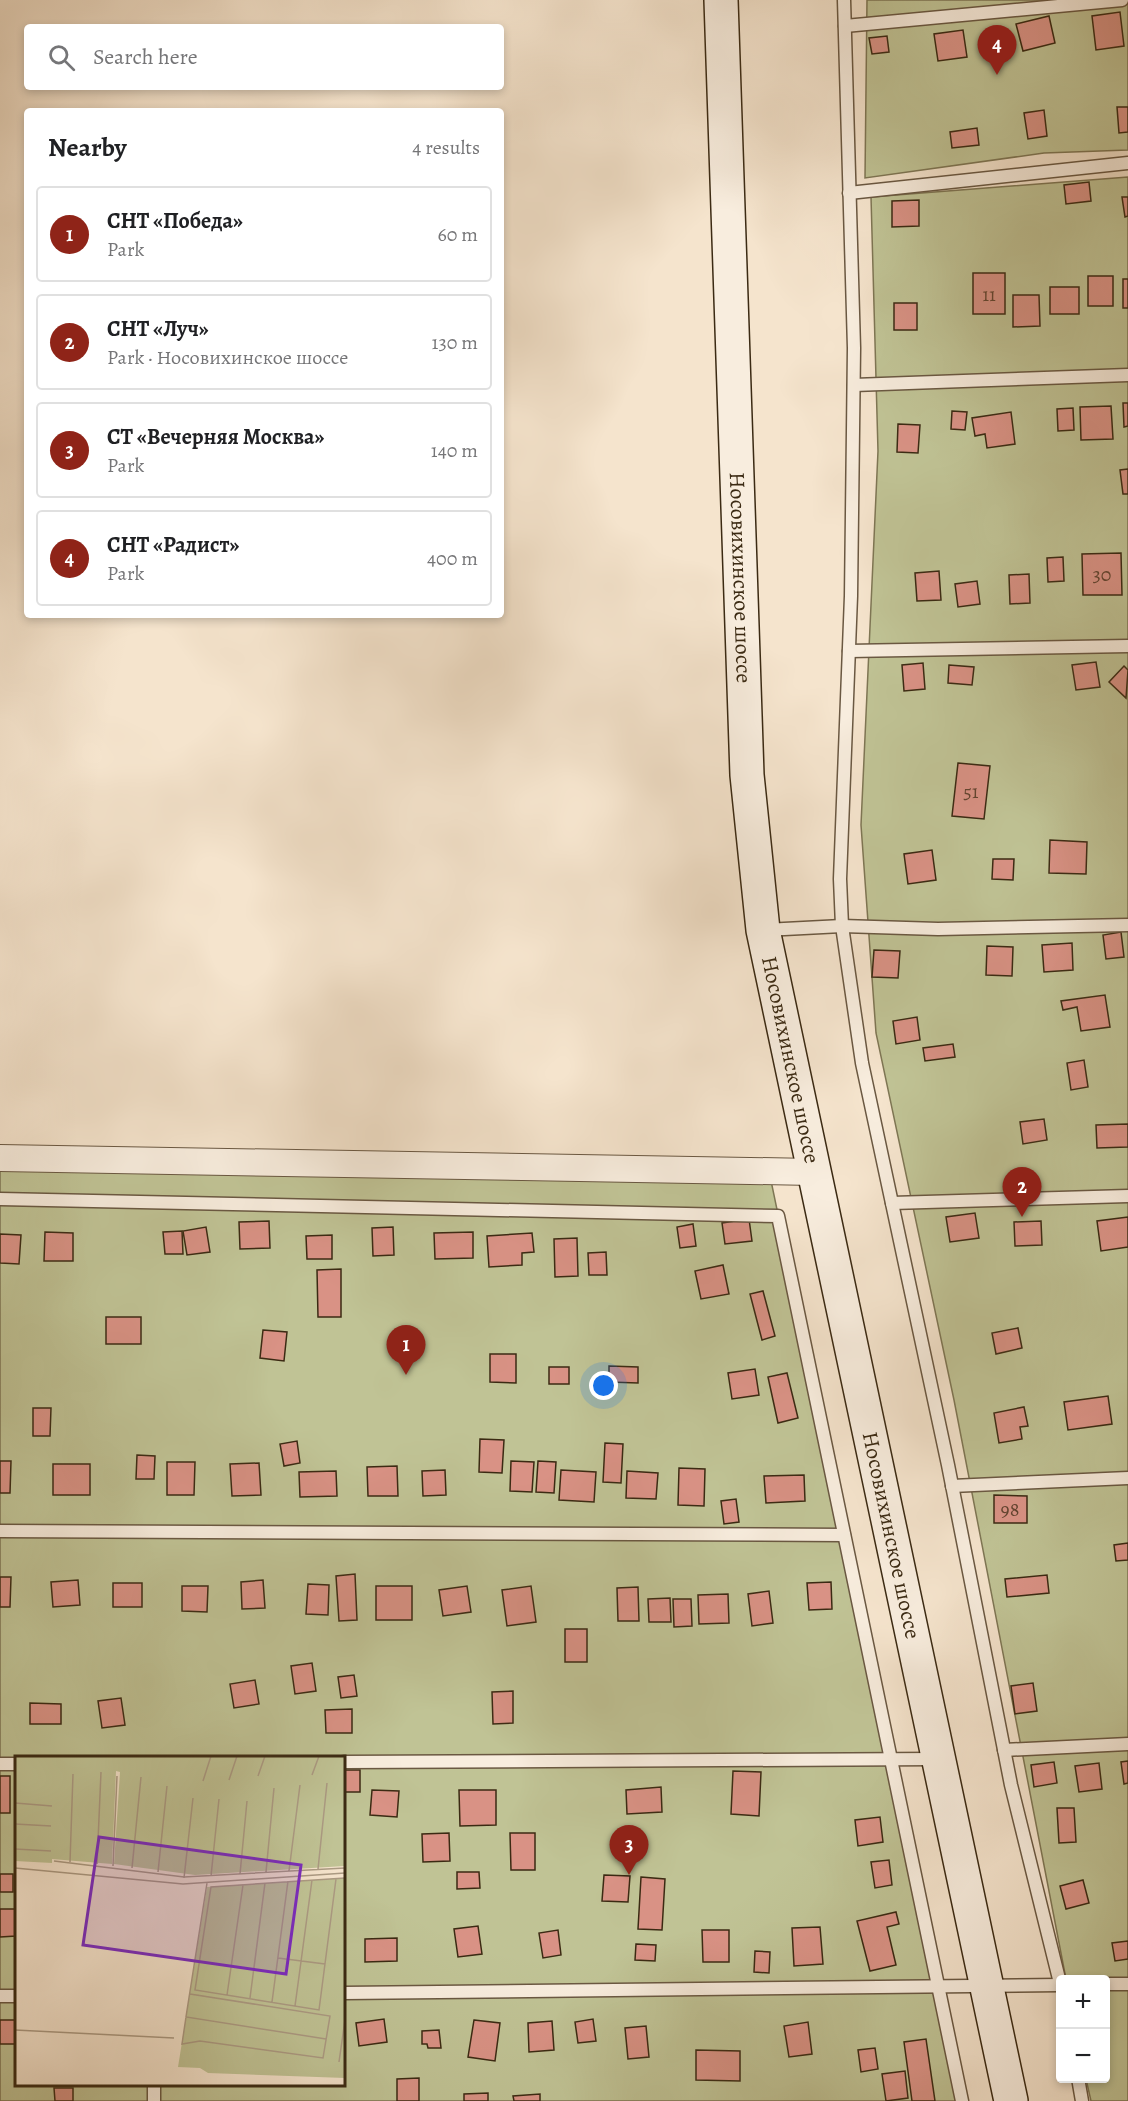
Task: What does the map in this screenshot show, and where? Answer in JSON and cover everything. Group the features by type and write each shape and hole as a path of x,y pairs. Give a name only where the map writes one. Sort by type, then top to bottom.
{"main road":[{"name":"Носовихинское шоссе","path":"721,0 747,775 763,930 1011,2101"}],"street":[{"path":"0,1158 813,1172"}],"lane":[{"path":"844,0 854,385 849,651 840,879 842,926 862,1063 952,1486 1004,1750 1058,1975"},
{"path":"845,26 1122,0"},
{"path":"849,193 1128,163"},
{"path":"854,385 1128,375"},
{"path":"849,651 1128,646"},
{"path":"763,930 842,926 938,928 1128,925"},
{"path":"892,1203 1128,1196"},
{"path":"0,1199 778,1216 962,2101"},
{"path":"952,1486 1128,1478"},
{"path":"0,1531 844,1535"},
{"path":"1004,1750 1128,1744"},
{"path":"345,1762 938,1759"},
{"path":"345,1993 1056,1984"},
{"path":"1110,1984 1128,1984"},
{"path":"1079,2083 1082,2101"}],"green space":[{"path":"867,0 1128,0 1128,150 1044,153 865,178"},
{"path":"1128,177 1128,2101 1091,2101 1087,2083 1110,2083 1110,1975 1065,1975 954,1400 876,1033 861,825 878,451 871,197"},
{"path":"0,1158 769,1171 962,2101 0,2101"}],"building":[{"path":"1120,12 1124,46 1096,50 1092,16"},
{"path":"1049,16 1055,43 1023,51 1016,24"},
{"path":"963,30 967,57 938,61 934,34"},
{"path":"887,36 889,52 872,54 869,38"},
{"path":"1117,107 1128,107 1128,132 1119,133"},
{"path":"1044,110 1047,136 1028,139 1024,113"},
{"path":"977,128 979,145 952,148 950,132"},
{"path":"1089,182 1091,201 1066,204 1064,185"},
{"path":"1122,197 1128,197 1128,216 1125,217"},
{"path":"919,200 919,226 892,227 892,201"},
{"path":"973,273 1005,273 1005,314 973,314"},
{"path":"1088,276 1113,276 1113,306 1088,306"},
{"path":"1123,279 1128,279 1128,308 1123,308"},
{"path":"1050,287 1079,287 1079,314 1050,314"},
{"path":"1013,295 1039,295 1040,326 1013,327"},
{"path":"894,303 917,303 917,330 894,330"},
{"path":"1123,403 1128,403 1128,426 1124,427"},
{"path":"1111,406 1113,439 1081,440 1080,407"},
{"path":"1073,408 1074,430 1058,431 1057,409"},
{"path":"952,411 967,412 965,430 951,429"},
{"path":"1011,412 1015,444 987,448 985,434 975,436 972,418"},
{"path":"898,424 920,425 918,453 897,452"},
{"path":"1128,469 1128,494 1123,494 1120,470"},
{"path":"1121,553 1122,595 1083,595 1082,554"},
{"path":"1063,557 1064,581 1048,582 1047,558"},
{"path":"939,571 941,600 917,601 915,573"},
{"path":"1029,574 1030,603 1010,604 1009,575"},
{"path":"977,581 980,604 958,607 955,584"},
{"path":"1096,662 1100,687 1076,690 1072,665"},
{"path":"923,663 925,689 904,691 902,665"},
{"path":"949,665 974,667 972,685 948,683"},
{"path":"1124,666 1128,670 1126,698 1109,682"},
{"path":"958,763 990,766 984,819 952,816"},
{"path":"1050,840 1087,842 1086,874 1049,873"},
{"path":"932,850 936,880 908,884 904,854"},
{"path":"993,859 1014,859 1013,880 992,879"},
{"path":"1121,932 1124,957 1106,959 1103,935"},
{"path":"1072,943 1073,970 1044,972 1042,945"},
{"path":"987,946 1013,947 1012,976 986,975"},
{"path":"874,950 900,951 898,978 872,977"},
{"path":"1105,995 1110,1027 1081,1031 1077,1007 1063,1010 1061,1001"},
{"path":"917,1017 920,1040 896,1044 893,1021"},
{"path":"953,1044 955,1057 925,1061 923,1048"},
{"path":"1084,1060 1088,1087 1071,1090 1067,1063"},
{"path":"1044,1119 1047,1140 1023,1144 1020,1122"},
{"path":"1128,1124 1128,1147 1097,1148 1096,1125"},
{"path":"975,1213 979,1238 950,1242 946,1217"},
{"path":"1128,1217 1128,1247 1101,1251 1097,1221"},
{"path":"749,1219 752,1241 725,1244 722,1223"},
{"path":"269,1221 270,1248 240,1249 239,1222"},
{"path":"1041,1221 1042,1245 1015,1246 1014,1222"},
{"path":"693,1224 696,1246 680,1248 677,1227"},
{"path":"206,1227 210,1252 187,1255 183,1231"},
{"path":"393,1227 394,1255 373,1256 372,1228"},
{"path":"182,1231 183,1254 165,1254 163,1232"},
{"path":"45,1232 73,1233 73,1261 44,1261"},
{"path":"473,1232 473,1258 435,1259 434,1233"},
{"path":"532,1233 534,1252 522,1253 522,1265 489,1267 487,1236"},
{"path":"0,1234 21,1235 19,1264 0,1263"},
{"path":"332,1235 332,1259 307,1259 306,1236"},
{"path":"577,1238 578,1276 555,1277 554,1239"},
{"path":"606,1252 607,1275 589,1275 588,1253"},
{"path":"723,1265 729,1294 701,1299 695,1271"},
{"path":"341,1269 341,1317 318,1317 317,1270"},
{"path":"763,1291 775,1336 762,1340 750,1294"},
{"path":"106,1317 141,1317 141,1344 106,1344"},
{"path":"1018,1328 1022,1348 996,1354 992,1333"},
{"path":"263,1330 287,1332 284,1361 260,1358"},
{"path":"490,1354 516,1354 516,1383 490,1382"},
{"path":"609,1366 638,1367 638,1383 609,1382"},
{"path":"549,1367 569,1367 569,1384 549,1384"},
{"path":"755,1369 759,1395 732,1399 728,1373"},
{"path":"787,1373 798,1418 778,1423 768,1377"},
{"path":"1108,1396 1112,1424 1068,1430 1064,1402"},
{"path":"1024,1407 1028,1426 1020,1427 1022,1439 999,1443 994,1413"},
{"path":"33,1408 51,1408 50,1436 33,1436"},
{"path":"480,1439 504,1440 502,1473 479,1472"},
{"path":"297,1441 300,1463 284,1466 280,1444"},
{"path":"605,1443 623,1444 621,1483 603,1482"},
{"path":"137,1455 155,1456 154,1479 136,1479"},
{"path":"0,1461 11,1461 10,1493 0,1493"},
{"path":"511,1461 534,1462 532,1492 510,1491"},
{"path":"538,1461 556,1462 554,1493 536,1492"},
{"path":"167,1462 195,1462 194,1495 167,1495"},
{"path":"259,1463 261,1495 232,1496 230,1464"},
{"path":"53,1464 90,1464 90,1495 53,1495"},
{"path":"397,1466 398,1496 368,1496 367,1467"},
{"path":"679,1468 705,1469 704,1506 678,1505"},
{"path":"445,1470 446,1495 423,1496 422,1471"},
{"path":"561,1470 596,1472 594,1502 559,1500"},
{"path":"336,1471 337,1496 300,1497 299,1472"},
{"path":"627,1471 658,1473 656,1499 626,1498"},
{"path":"804,1475 805,1501 766,1503 764,1476"},
{"path":"994,1495 1027,1496 1027,1523 994,1523"},
{"path":"736,1499 739,1522 724,1524 721,1501"},
{"path":"1128,1543 1128,1560 1116,1561 1114,1545"},
{"path":"355,1574 357,1620 339,1621 336,1576"},
{"path":"1047,1575 1049,1593 1007,1597 1005,1579"},
{"path":"0,1577 11,1577 10,1607 0,1607"},
{"path":"78,1580 80,1605 53,1607 51,1582"},
{"path":"263,1580 265,1608 242,1609 241,1582"},
{"path":"831,1582 832,1609 809,1610 807,1583"},
{"path":"113,1583 142,1583 142,1607 113,1607"},
{"path":"308,1584 329,1585 328,1615 306,1614"},
{"path":"182,1586 208,1586 207,1612 182,1611"},
{"path":"376,1586 412,1586 412,1620 376,1620"},
{"path":"467,1586 471,1612 443,1616 439,1590"},
{"path":"531,1586 536,1622 507,1626 502,1590"},
{"path":"638,1587 639,1621 618,1621 617,1588"},
{"path":"769,1591 773,1623 752,1626 748,1594"},
{"path":"728,1594 729,1623 699,1624 698,1595"},
{"path":"670,1598 671,1622 649,1622 648,1599"},
{"path":"673,1599 691,1599 692,1626 674,1627"},
{"path":"565,1629 587,1629 587,1662 565,1662"},
{"path":"312,1663 316,1691 295,1694 291,1666"},
{"path":"354,1675 357,1696 341,1698 338,1677"},
{"path":"255,1680 259,1704 234,1708 230,1684"},
{"path":"1033,1683 1037,1711 1015,1714 1011,1686"},
{"path":"513,1691 513,1723 493,1724 492,1692"},
{"path":"121,1698 125,1725 102,1728 98,1701"},
{"path":"30,1703 61,1704 61,1724 30,1724"},
{"path":"352,1709 352,1733 326,1733 325,1710"},
{"path":"1128,1761 1128,1783 1124,1784 1121,1762"},
{"path":"1054,1762 1057,1783 1034,1787 1031,1765"},
{"path":"1099,1763 1102,1789 1079,1792 1075,1766"},
{"path":"345,1770 360,1770 360,1792 345,1792"},
{"path":"733,1771 761,1772 759,1816 731,1814"},
{"path":"0,1776 10,1776 10,1813 0,1813"},
{"path":"661,1787 662,1812 627,1814 626,1790"},
{"path":"372,1790 399,1791 397,1817 370,1815"},
{"path":"459,1790 496,1790 496,1825 460,1826"},
{"path":"1057,1808 1074,1808 1076,1842 1059,1843"},
{"path":"880,1817 883,1842 858,1846 855,1820"},
{"path":"449,1833 450,1861 423,1862 422,1834"},
{"path":"510,1833 535,1833 535,1870 511,1870"},
{"path":"889,1860 892,1885 875,1888 871,1862"},
{"path":"457,1872 479,1872 480,1888 457,1889"},
{"path":"0,1874 13,1874 13,1892 0,1892"},
{"path":"604,1875 630,1876 628,1902 602,1901"},
{"path":"641,1877 665,1879 662,1930 638,1929"},
{"path":"1083,1880 1089,1903 1066,1909 1060,1886"},
{"path":"0,1909 15,1909 15,1936 0,1937"},
{"path":"896,1912 899,1924 887,1927 896,1965 870,1971 857,1921"},
{"path":"478,1926 482,1954 458,1957 454,1929"},
{"path":"820,1927 823,1964 794,1966 792,1928"},
{"path":"558,1930 561,1955 543,1958 539,1933"},
{"path":"702,1930 729,1930 729,1962 703,1962"},
{"path":"397,1938 397,1961 365,1962 365,1939"},
{"path":"1128,1941 1128,1959 1115,1961 1112,1943"},
{"path":"636,1944 656,1945 655,1961 635,1960"},
{"path":"755,1951 770,1952 769,1973 754,1972"},
{"path":"384,2019 387,2042 359,2046 356,2023"},
{"path":"593,2019 596,2041 578,2043 575,2022"},
{"path":"0,2020 15,2020 15,2044 0,2044"},
{"path":"474,2020 500,2023 495,2061 468,2057"},
{"path":"552,2021 554,2050 529,2052 528,2023"},
{"path":"808,2022 812,2054 789,2057 784,2026"},
{"path":"646,2026 649,2057 628,2059 625,2028"},
{"path":"439,2030 441,2048 428,2048 427,2044 422,2044 422,2031"},
{"path":"926,2039 935,2101 912,2101 904,2042"},
{"path":"875,2048 878,2069 861,2072 858,2050"},
{"path":"696,2050 740,2051 740,2081 696,2080"},
{"path":"905,2071 908,2098 886,2101 882,2074"},
{"path":"419,2078 419,2101 397,2101 397,2079"},
{"path":"54,2088 73,2088 73,2101 55,2101"},
{"path":"488,2093 488,2101 464,2101 464,2094"},
{"path":"540,2094 540,2101 514,2101 513,2096"}],"place":[{"name":"СНТ «Радист»","path":"997,75"},
{"name":"СНТ «Луч»","path":"1022,1217"},
{"name":"СНТ «Победа»","path":"406,1375"},
{"name":"СТ «Вечерняя Москва»","path":"629,1875"}]}
